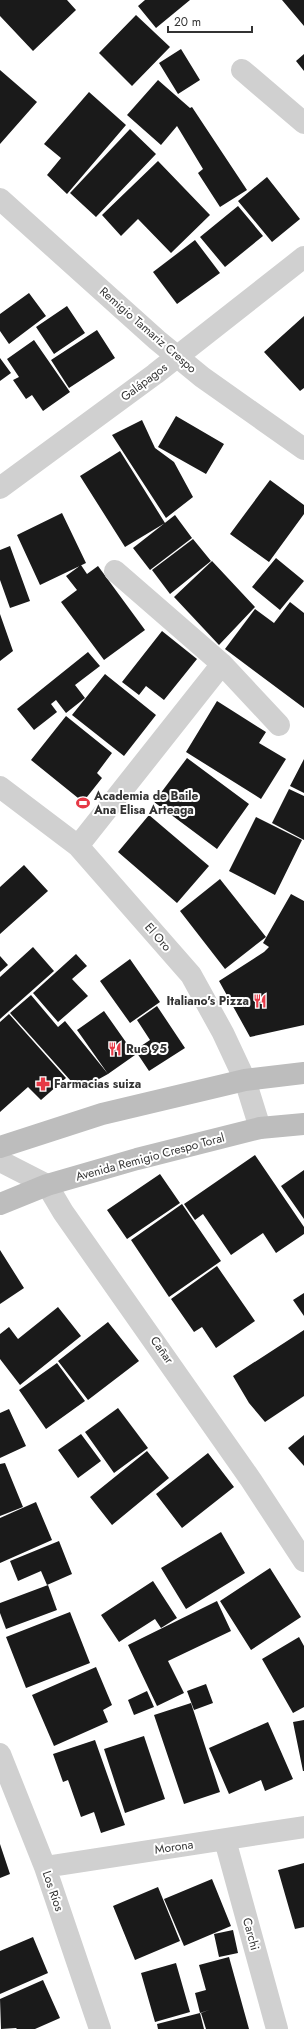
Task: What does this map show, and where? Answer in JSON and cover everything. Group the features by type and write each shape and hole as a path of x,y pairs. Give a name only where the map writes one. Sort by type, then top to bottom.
{"main road":[{"path":"0,1148 102,1114 245,1080 304,1073"},
{"name":"Avenida Remigio Crespo Toral","path":"0,1204 47,1185 137,1159 260,1128 304,1124"}],"street":[{"path":"242,70 304,123"},
{"name":"Remigio Tamariz Crespo","path":"0,199 202,377 304,450"},
{"name":"Galápagos","path":"0,488 178,356 304,257"},
{"path":"115,571 222,664 279,725"},
{"path":"78,846 222,664"},
{"name":"El Oro","path":"0,787 78,846 191,975 223,1033 245,1080 260,1128"},
{"path":"0,1161 47,1185"},
{"name":"Cañar","path":"47,1185 63,1212 251,1480 304,1561"},
{"name":"Los Ríos","path":"0,1754 45,1866 100,2029"},
{"name":"Morona","path":"45,1866 304,1827"},
{"name":"Carchi","path":"225,1840 277,2029"}],"building":[{"path":"0,0 67,0 76,10 33,51 0,16"},
{"path":"145,0 190,0 156,28 138,6"},
{"path":"282,0 304,0 304,26"},
{"path":"136,15 170,47 132,86 99,53"},
{"path":"181,49 200,80 178,94 159,63"},
{"path":"304,54 304,71 296,61"},
{"path":"0,70 37,102 0,144"},
{"path":"158,80 190,108 192,107 247,190 220,207 198,173 203,169 177,126 161,145 127,115"},
{"path":"89,92 126,125 67,194 47,175 61,158 44,144"},
{"path":"130,129 156,154 96,217 70,193"},
{"path":"158,161 210,215 171,253 138,219 121,236 102,215"},
{"path":"267,177 300,219 272,242 238,201"},
{"path":"238,206 263,236 225,267 200,237"},
{"path":"195,240 220,273 177,304 153,272"},
{"path":"29,293 46,316 9,344 0,331 0,314"},
{"path":"67,306 85,333 54,354 36,327"},
{"path":"304,316 304,388 300,391 264,352"},
{"path":"97,330 115,358 69,388 51,360"},
{"path":"34,340 70,392 43,411 32,395 26,399 13,380 19,377 7,359"},
{"path":"0,358 11,373 0,381"},
{"path":"176,416 224,444 206,474 158,447"},
{"path":"142,420 155,448 174,462 193,497 166,518 112,435"},
{"path":"120,451 165,523 125,547 80,476"},
{"path":"270,480 304,505 304,514 269,562 230,534"},
{"path":"62,513 86,563 40,585 17,535"},
{"path":"175,515 192,538 150,570 133,548"},
{"path":"193,539 211,561 170,594 152,570"},
{"path":"10,546 30,601 10,608 0,580 0,550"},
{"path":"276,558 304,581 280,610 252,587"},
{"path":"212,561 255,607 219,645 174,597"},
{"path":"81,565 87,574 98,566 145,630 104,660 61,602 77,590 66,576"},
{"path":"290,602 304,613 304,708 225,649 255,609 274,623"},
{"path":"0,614 13,651 0,661"},
{"path":"162,631 197,659 164,700 146,686 139,695 122,682"},
{"path":"88,652 100,666 75,685 85,698 66,713 56,700 51,704 57,712 34,730 17,709"},
{"path":"105,674 156,715 124,756 72,715"},
{"path":"217,701 266,732 259,743 286,759 261,799 186,752"},
{"path":"66,716 112,753 97,773 102,778 83,802 31,760"},
{"path":"187,758 249,804 217,849 154,802"},
{"path":"304,759 304,793 290,786"},
{"path":"289,789 304,796 304,840 272,823"},
{"path":"149,815 209,866 177,903 118,852"},
{"path":"256,817 302,840 275,895 229,871"},
{"path":"24,865 48,891 0,934 0,887"},
{"path":"220,879 266,937 225,969 180,911"},
{"path":"291,894 304,901 304,1025 250,1037 219,981 264,952 269,947 263,943"},
{"path":"33,947 54,971 0,1019 0,977"},
{"path":"76,954 87,966 72,979 88,996 58,1022 33,993"},
{"path":"0,956 8,965 0,972"},
{"path":"130,959 160,1002 130,1023 100,981"},
{"path":"31,995 58,1027 65,1021 108,1074 79,1090 10,1013"},
{"path":"157,1006 185,1048 149,1071 135,1050 150,1040 137,1020"},
{"path":"104,1011 135,1055 108,1074 77,1030"},
{"path":"9,1014 66,1078 41,1100 28,1087 0,1112 0,1022"},
{"path":"255,1155 304,1227 304,1234 276,1253 263,1233 231,1255 203,1214 195,1220 184,1204"},
{"path":"304,1170 304,1219 281,1186"},
{"path":"160,1174 180,1203 127,1239 107,1210"},
{"path":"182,1204 221,1261 169,1297 131,1240"},
{"path":"0,1250 24,1288 0,1304"},
{"path":"217,1266 255,1321 216,1348 202,1327 194,1332 171,1299"},
{"path":"304,1293 304,1316 293,1300"},
{"path":"58,1307 81,1336 20,1385 0,1359 0,1334 9,1327 18,1339"},
{"path":"108,1322 139,1361 88,1400 58,1361"},
{"path":"304,1330 304,1396 265,1422 249,1403 233,1376"},
{"path":"57,1363 85,1401 46,1429 19,1390"},
{"path":"118,1408 148,1448 114,1473 85,1432"},
{"path":"9,1409 26,1446 0,1458 0,1413"},
{"path":"81,1434 101,1461 78,1478 58,1450"},
{"path":"304,1435 304,1466 288,1448"},
{"path":"147,1451 169,1478 112,1525 90,1497"},
{"path":"208,1453 234,1487 182,1528 156,1494"},
{"path":"5,1463 23,1507 0,1516 0,1464"},
{"path":"36,1502 52,1540 0,1563 0,1518"},
{"path":"221,1532 245,1573 186,1609 161,1568"},
{"path":"59,1541 72,1574 47,1585 41,1571 18,1581 10,1561"},
{"path":"270,1568 301,1617 251,1650 220,1601"},
{"path":"153,1581 177,1618 161,1628 155,1619 119,1642 101,1615"},
{"path":"48,1585 57,1610 6,1629 0,1613 0,1603"},
{"path":"217,1601 231,1631 168,1661 184,1693 157,1706 128,1645"},
{"path":"70,1612 90,1663 26,1688 6,1637"},
{"path":"299,1637 304,1646 304,1707 293,1713 262,1659"},
{"path":"96,1667 112,1705 103,1710 108,1722 54,1746 32,1695"},
{"path":"206,1684 213,1703 194,1710 187,1691"},
{"path":"147,1691 154,1707 134,1715 128,1700"},
{"path":"191,1703 220,1792 184,1804 154,1715"},
{"path":"304,1720 304,1771 303,1771 293,1722"},
{"path":"268,1722 293,1779 265,1791 261,1780 229,1794 209,1748"},
{"path":"144,1736 165,1799 125,1813 104,1749"},
{"path":"95,1740 125,1825 101,1833 94,1812 81,1817 68,1780 63,1782 53,1754"},
{"path":"0,1844 10,1874 0,1878"},
{"path":"304,1863 304,1927 295,1929 278,1870"},
{"path":"212,1879 231,1926 184,1946 164,1899"},
{"path":"158,1887 180,1941 135,1960 113,1906"},
{"path":"233,1930 238,1953 219,1957 214,1934"},
{"path":"33,1937 48,1973 0,1994 0,1951"},
{"path":"229,1957 249,2029 206,2029 201,2013 209,2010 200,2013 195,1993 206,1990 199,1965"},
{"path":"176,1963 190,2012 155,2022 141,1973"},
{"path":"43,1980 60,2018 35,2029 1,2029 0,1999"},
{"path":"200,2013 204,2029 158,2029 157,2024"}],"place":[{"name":"Academia de Baile Ana Elisa Arteaga","path":"83,803"},
{"name":"Italiano's Pizza","path":"260,1001"},
{"name":"Rue 95","path":"115,1049"},
{"name":"Farmacias suiza","path":"43,1084"}]}
